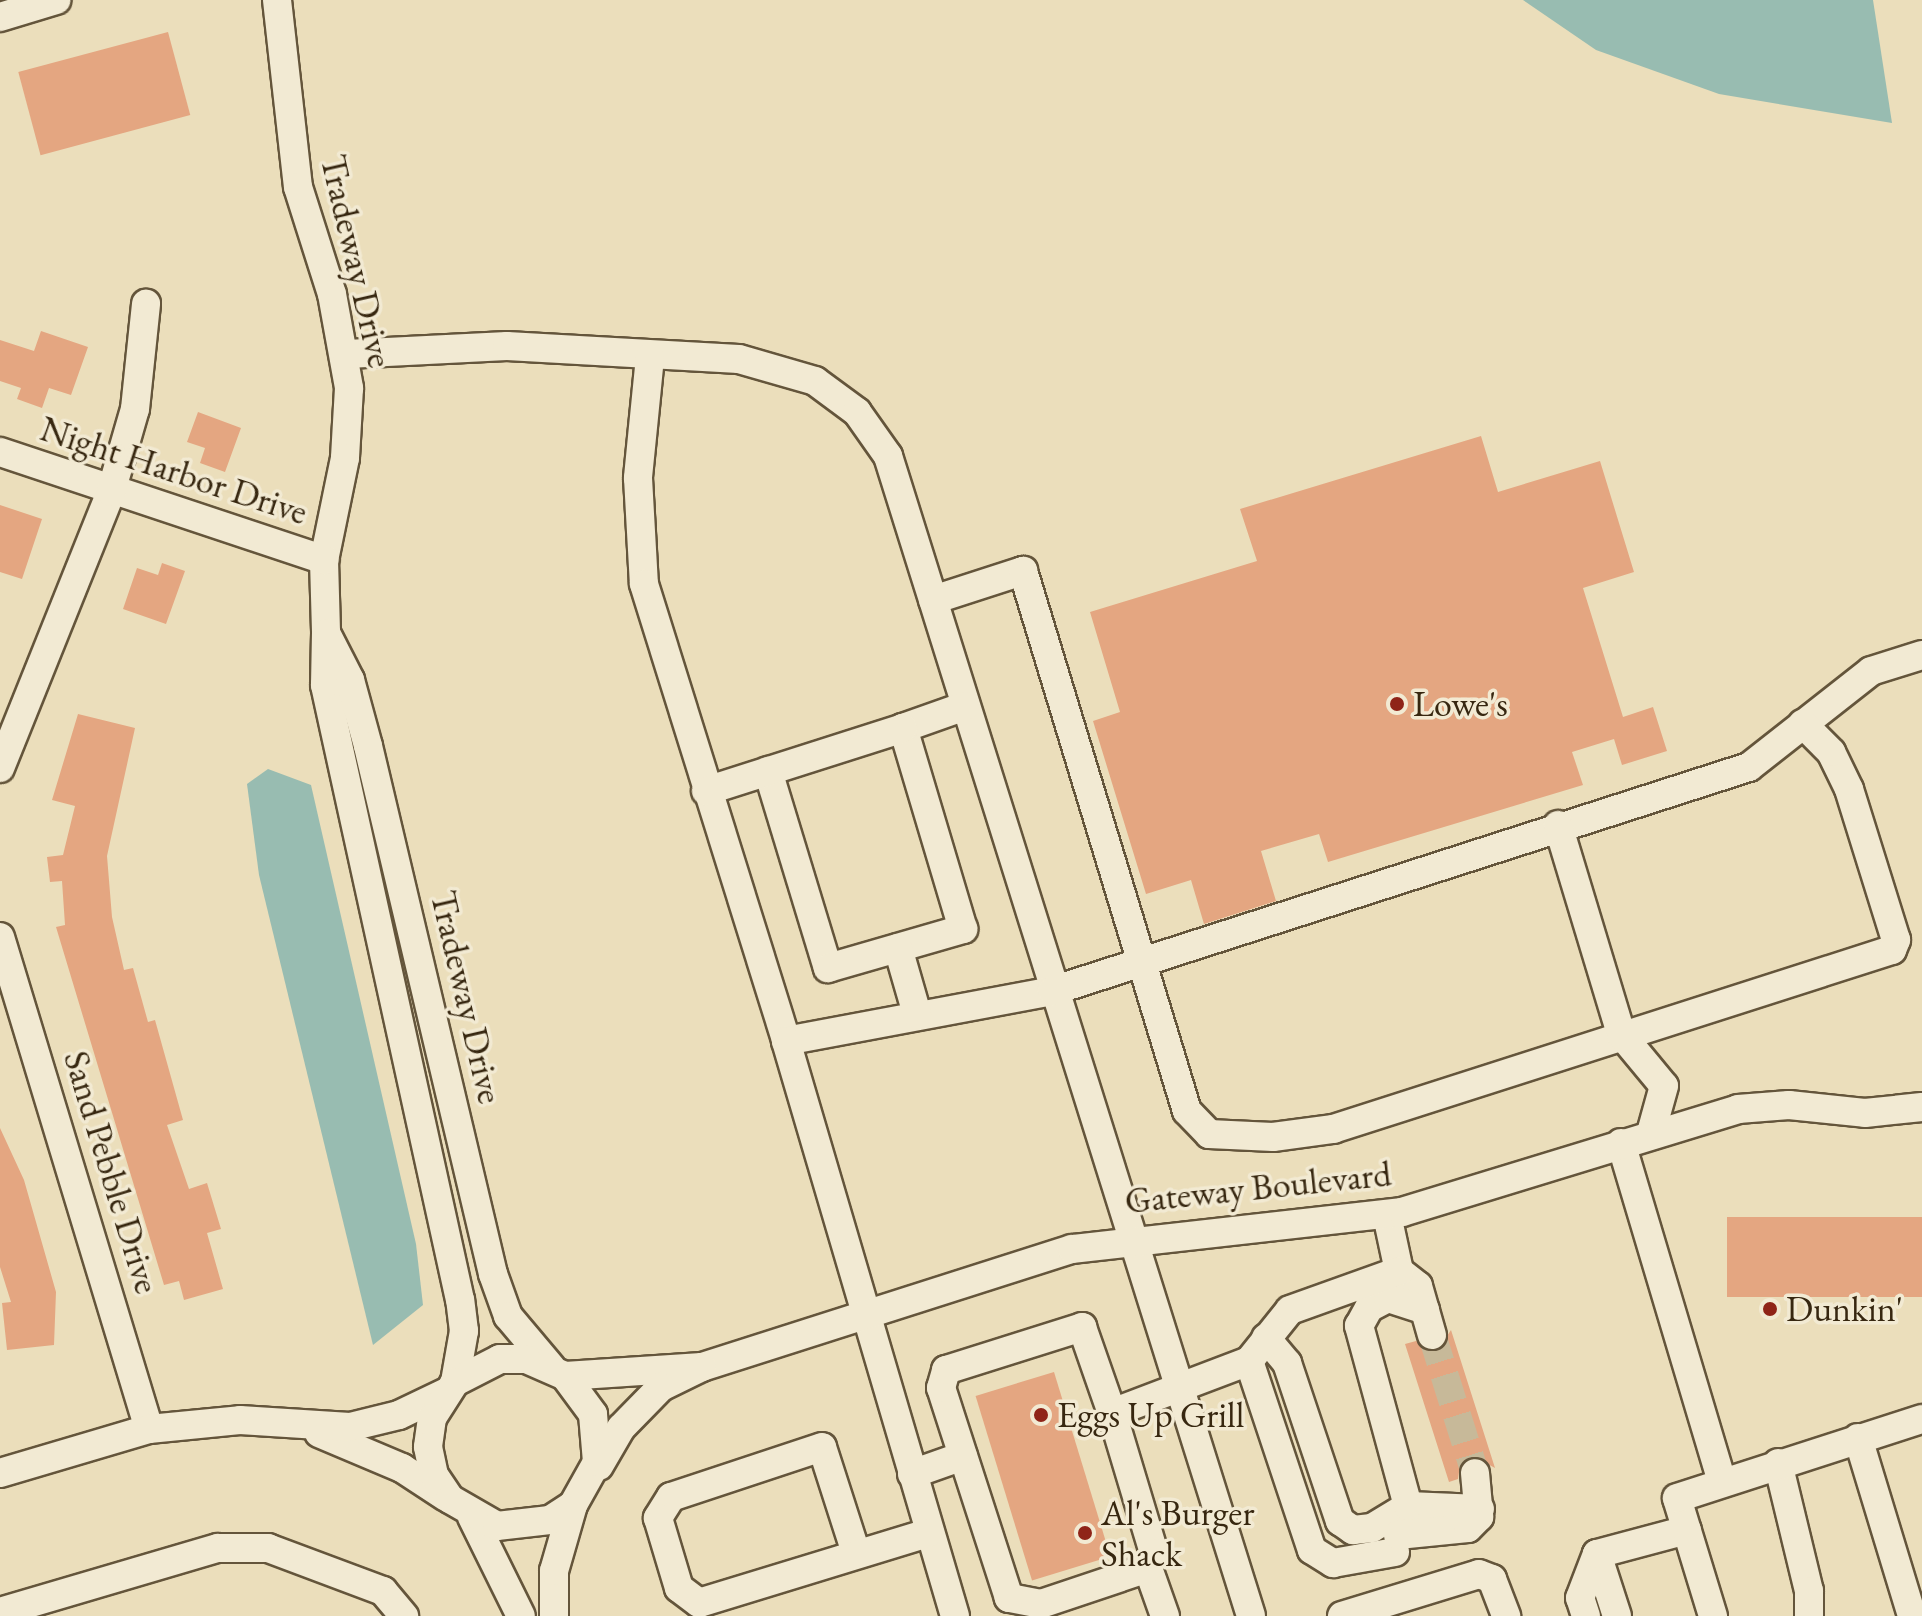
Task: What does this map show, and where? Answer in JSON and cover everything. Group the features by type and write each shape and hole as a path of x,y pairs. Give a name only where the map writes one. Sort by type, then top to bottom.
{"street":[{"path":"0,17 56,0"},
{"name":"Tradeway Drive","path":"277,0 298,187 347,354 345,458 324,560 325,685 460,1300 464,1331 450,1387"},
{"path":"0,768 111,492 135,409 146,304"},
{"path":"347,354 507,346 650,357 739,359 815,381 857,412 888,456 1177,1388 1243,1614"},
{"path":"650,357 638,478 644,584 786,1041 928,1533 955,1616"},
{"name":"Night Harbor Drive","path":"0,452 111,492 324,560"},
{"path":"933,600 1023,571 1187,1111 1209,1134 1273,1137 1333,1129 1621,1034 1892,950 1896,940 1849,789 1831,752 1803,724"},
{"name":"Tradeway Drive","path":"326,633 350,680 368,746 493,1274 508,1316 558,1372"},
{"path":"786,1041 1052,991 1558,825 1749,767 1871,671 1922,655"},
{"path":"706,791 965,706"},
{"path":"768,771 828,968 963,929 903,728"},
{"path":"1558,825 1621,1034 1664,1086 1651,1133"},
{"name":"Sand Pebble Drive","path":"0,937 149,1429"},
{"path":"898,948 917,1014"},
{"name":"Gateway Boulevard","path":"702,1367 1049,1254 1129,1238 1387,1215 1711,1114 1770,1106 1865,1113 1922,1107"},
{"path":"1621,1143 1722,1481"},
{"path":"1387,1215 1399,1271 1418,1286 1428,1323 1388,1298 1369,1308 1359,1326 1408,1506"},
{"path":"1112,1413 1249,1361 1290,1310 1399,1271"},
{"path":"1148,1568 1041,1604 1009,1598 941,1388 946,1370 1082,1327 1112,1413 1154,1553 1148,1568 1165,1616"},
{"path":"1266,1338 1287,1363 1340,1521 1353,1530 1372,1528 1408,1506 1480,1509"},
{"path":"0,1473 149,1429 200,1421 350,1427 399,1415 500,1359 558,1372 702,1367"},
{"path":"1249,1361 1312,1550 1333,1563 1396,1544 1468,1528 1480,1509 1475,1473"},
{"path":"296,1426 346,1440 461,1508 524,1527 580,1494 641,1408 661,1387 702,1367"},
{"path":"554,1616 554,1571 599,1438 582,1393 558,1372"},
{"path":"450,1387 428,1447 434,1475 461,1508 521,1616"},
{"path":"1713,1616 1677,1498 1922,1419"},
{"path":"1858,1438 1912,1616 1922,1613"},
{"path":"856,1553 822,1447 671,1497 658,1518 679,1588 699,1603 928,1533"},
{"path":"912,1474 963,1456"},
{"path":"1778,1463 1806,1608 1824,1616"},
{"path":"1597,1554 1687,1530"},
{"path":"0,1612 218,1548 268,1548 383,1591 404,1616"},
{"path":"1586,1616 1580,1598 1597,1554"},
{"path":"1597,1554 1617,1616"},
{"path":"1342,1616 1479,1574 1492,1579 1506,1616"}],"water":[{"path":"1523,0 1873,0 1892,123 1719,94 1596,50"},
{"path":"268,769 311,785 416,1244 423,1305 373,1345 259,875 247,784"}],"building":[{"path":"168,32 190,115 41,155 18,72"},
{"path":"41,331 88,347 71,395 49,388 42,408 17,399 21,388 0,381 0,340 34,351"},
{"path":"198,412 241,428 225,472 200,463 205,448 187,442"},
{"path":"1481,436 1498,492 1600,461 1634,572 1583,588 1623,717 1653,707 1667,751 1622,765 1614,739 1572,752 1583,785 1328,862 1319,834 1261,851 1276,901 1204,924 1191,880 1146,894 1093,721 1120,712 1090,612 1257,561 1240,509"},
{"path":"0,505 42,519 22,579 0,572"},
{"path":"162,563 185,571 166,624 123,609 137,568 158,575"},
{"path":"78,714 135,728 107,856 112,917 124,970 133,968 148,1022 155,1020 183,1120 167,1125 189,1189 207,1183 221,1229 207,1233 223,1289 184,1300 179,1281 164,1285 56,927 65,925 62,881 50,882 47,857 63,855 75,806 52,800"},
{"path":"0,1128 24,1180 56,1292 54,1345 7,1350 2,1303 11,1302 0,1267"},
{"path":"1727,1217 1922,1217 1922,1297 1727,1297"},
{"path":"1451,1330 1495,1468 1473,1456 1460,1465 1458,1479 1449,1482 1405,1344 1416,1341 1437,1351"},
{"path":"1054,1372 1110,1557 1032,1581 976,1396"}],"tunnel":[{"path":"1432,1335 1475,1473"}],"place":[{"name":"Lowe's","path":"1397,704"},
{"name":"Dunkin'","path":"1770,1309"},
{"name":"Eggs Up Grill","path":"1041,1415"},
{"name":"Al's Burger Shack","path":"1085,1533"}]}
